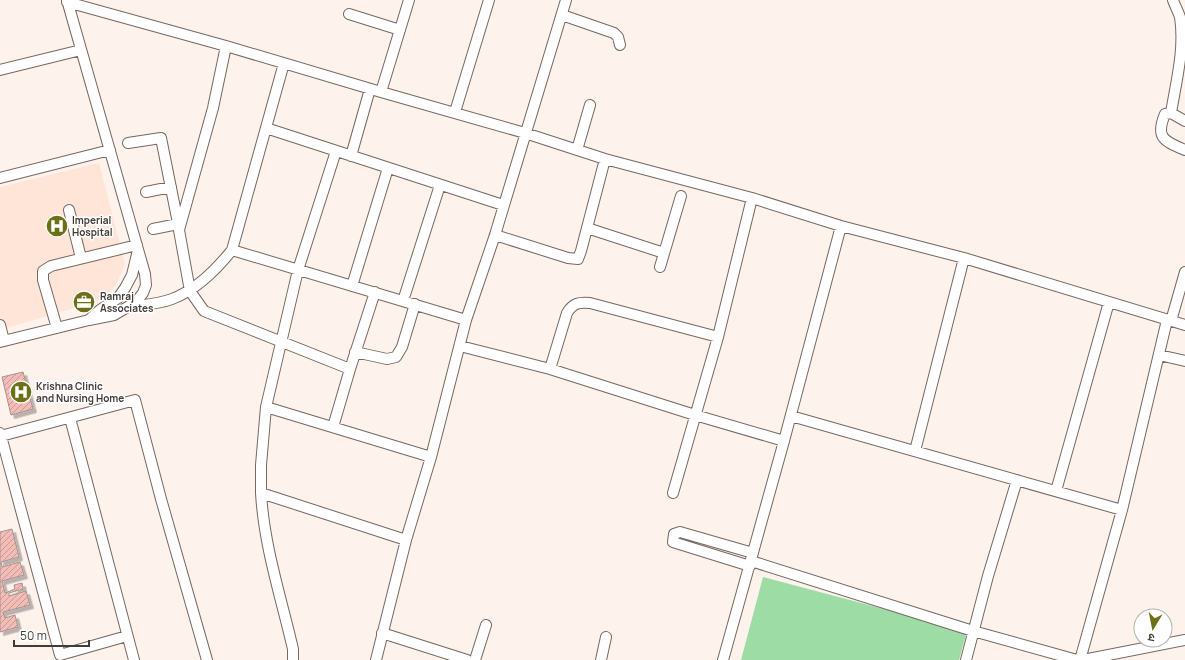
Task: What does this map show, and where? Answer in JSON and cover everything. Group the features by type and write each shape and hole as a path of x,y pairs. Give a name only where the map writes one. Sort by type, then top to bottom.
{"street":[{"path":"381,92 409,0"},
{"path":"455,112 488,0"},
{"path":"376,660 406,540 432,457 466,320 495,235 566,0"},
{"path":"1171,113 1179,69 1182,40 1182,15 1173,0"},
{"path":"67,1 370,89 455,112 605,159 752,198 841,226 964,258 1185,325"},
{"path":"0,325 2,341 114,315 136,302 143,293 146,284 145,274 67,1"},
{"path":"349,14 400,30"},
{"path":"562,15 614,33 618,38 620,45"},
{"path":"179,227 212,108 226,46"},
{"path":"0,70 81,50"},
{"path":"128,307 171,300 190,291 220,265 232,250 284,63"},
{"path":"351,156 370,89"},
{"path":"577,150 590,105"},
{"path":"1185,121 1171,113 1165,114 1160,125 1161,136 1168,143 1185,150"},
{"path":"266,128 503,205"},
{"path":"128,143 160,138 179,227 190,291 204,311 350,369"},
{"path":"0,178 110,150"},
{"path":"293,660 293,649 270,554 262,513 261,465 266,408 298,270 336,151"},
{"path":"495,235 568,258 578,259 605,159"},
{"path":"352,286 388,168"},
{"path":"403,301 440,185"},
{"path":"146,192 171,187"},
{"path":"660,267 681,196"},
{"path":"673,493 718,337 752,198"},
{"path":"69,210 81,258"},
{"path":"723,660 791,416 841,226"},
{"path":"153,229 179,227"},
{"path":"587,228 664,252"},
{"path":"57,328 43,280 43,271 51,266 81,258 137,246"},
{"path":"89,320 100,310 118,298 125,288 132,275 137,246"},
{"path":"232,250 466,320"},
{"path":"914,451 964,258"},
{"path":"751,560 673,542 674,534 680,532 751,560 973,630 1078,660 1122,510 1159,355 1185,272"},
{"path":"333,427 374,292"},
{"path":"550,369 567,313 571,306 579,302 590,303 718,337"},
{"path":"1056,491 1108,302"},
{"path":"355,352 387,359 396,357 402,347 415,304"},
{"path":"460,346 550,369 695,416 784,441"},
{"path":"1159,355 1185,361"},
{"path":"127,636 60,655 1,434 70,418 135,400 161,499 207,660"},
{"path":"266,408 432,457"},
{"path":"791,416 1122,510"},
{"path":"70,418 134,660"},
{"path":"966,660 973,630 1016,480"},
{"path":"261,493 406,540"},
{"path":"475,660 486,625"},
{"path":"382,633 467,660"},
{"path":"600,660 606,637"},
{"path":"1083,660 1185,640"}],"shaded area":[{"name":"Imperial Hospital","path":"99,163 125,264 116,285 101,300 0,330 0,187"}],"green space":[{"path":"763,577 967,631 959,660 741,660"}],"building":[{"path":"23,372 33,409 11,415 2,377"},
{"path":"12,529 19,557 1,562 2,567 20,562 24,575 2,581 5,593 15,589 14,585 22,583 23,589 9,593 9,596 26,591 30,605 3,612 5,618 15,615 18,627 0,632 0,532"}],"place":[{"name":"Imperial Hospital","path":"57,226"},
{"name":"Ramraj Associates","path":"84,302"},
{"name":"Krishna Clinic and Nursing Home","path":"21,392"}]}
